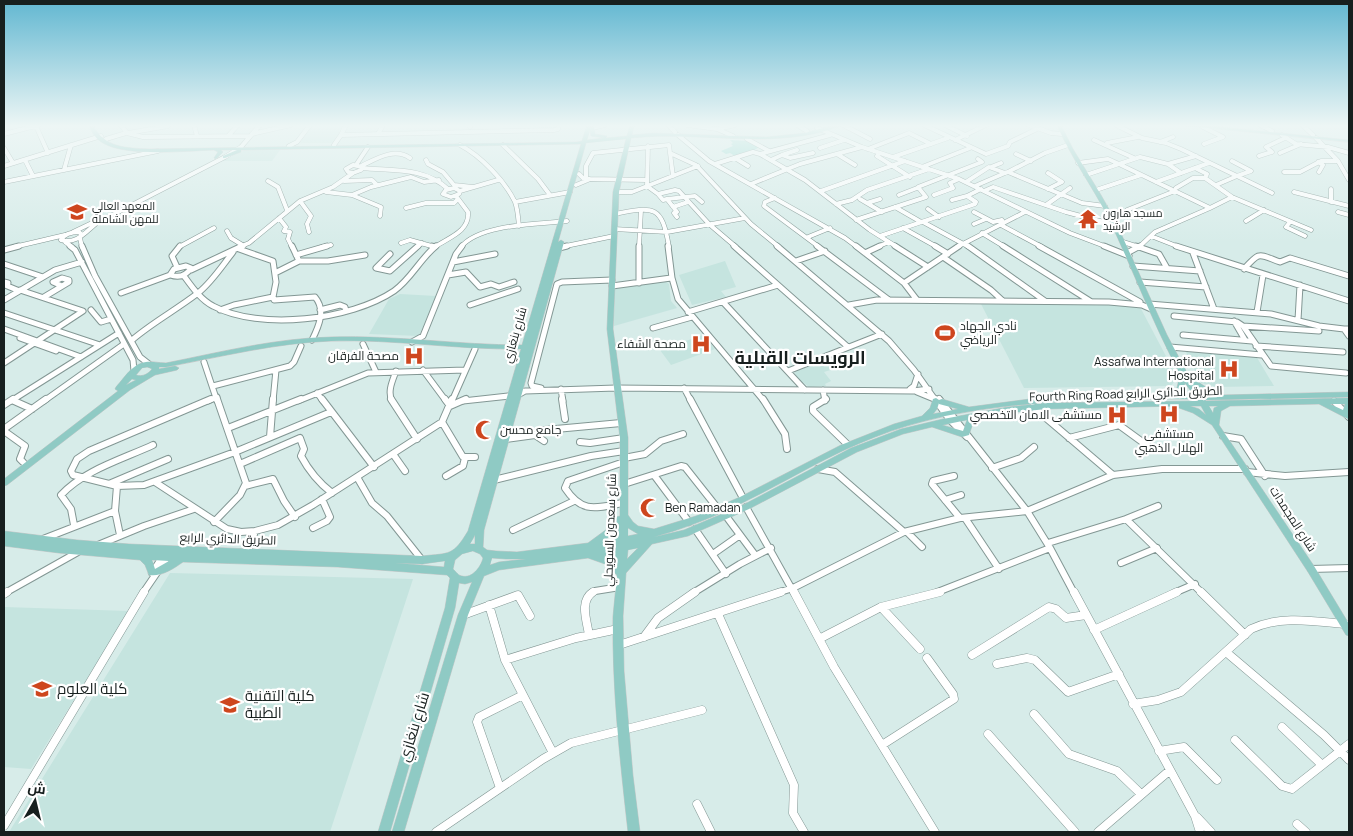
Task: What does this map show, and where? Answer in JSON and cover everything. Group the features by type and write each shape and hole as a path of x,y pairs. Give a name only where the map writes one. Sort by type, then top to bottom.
{"main road":[{"name":"شارع بنغازي","path":"553,262 559,248 577,164"},
{"name":"شارع بنغازي","path":"462,549 472,532 515,395 522,380 581,164"},
{"path":"616,192 622,164"},
{"name":"شارع المجمدات","path":"1079,164 1111,217 1150,306 1185,376 1311,569 1347,628"},
{"name":"شارع سعدون السويحلي","path":"616,192 610,329 616,388 624,438 618,645 623,729 634,832"},
{"name":"شارع بنغازي","path":"482,551 480,530 506,439 525,350 550,275"},
{"path":"133,372 136,378 312,340 412,342 525,350"},
{"path":"4,478 119,388 140,366 151,364 166,365 292,345 363,344 510,349"},
{"path":"4,483 127,388 149,375 156,368 151,364"},
{"path":"1165,397 1180,389 1185,376 1207,391 1233,400"},
{"name":"Fourth Ring Road الطريق الدائري الرابع","path":"1233,400 1349,394"},
{"name":"Fourth Ring Road الطريق الدائري الرابع","path":"481,573 499,566 621,545 650,542 692,526 726,516 746,507 838,457 870,443 976,409 1033,401 1165,397 1199,400 1349,401"},
{"path":"922,419 933,410 936,399 957,407 976,409"},
{"name":"Fourth Ring Road الطريق الدائري الرابع","path":"621,545 661,532 692,526 847,444 922,419 988,414 1033,407 1173,403 1199,400"},
{"path":"1173,403 1196,411 1215,424 1217,410 1233,400"},
{"path":"1315,401 1348,416 1349,401"},
{"path":"929,424 965,435 970,422 988,414"},
{"path":"623,508 629,525 636,530 661,532"},
{"path":"623,508 610,532 586,551 608,561 620,579 634,557 650,542"},
{"name":"الطريق الدائري الرابع","path":"4,535 98,545 185,558 452,574"},
{"name":"الطريق الدائري الرابع","path":"4,542 78,552 144,557 167,554 248,552 422,560 452,557"},
{"path":"472,547 482,551 487,564 481,573 468,580 452,574 448,566 452,557 462,549 472,547"},
{"name":"Fourth Ring Road الطريق الدائري الرابع","path":"482,551 504,556 521,556 586,551"},
{"path":"144,557 154,574 185,558"},
{"name":"شارع بنغازي","path":"398,832 463,615 481,573"},
{"name":"شارع بنغازي","path":"384,832 450,608 452,574"}],"street":[{"path":"27,164 33,176"},
{"path":"64,170 66,164"},
{"path":"4,182 90,164"},
{"path":"151,364 140,357 108,298 82,260 61,239 204,164"},
{"path":"4,251 64,242 81,236 98,223 212,164"},
{"path":"132,340 152,323 198,293 239,248 287,210 300,201 344,181 367,164"},
{"path":"428,164 439,169 454,185 473,187"},
{"path":"483,164 515,202 519,226"},
{"path":"523,164 538,179 550,195"},
{"path":"588,164 584,175 588,179"},
{"path":"647,164 647,186 663,200 687,200"},
{"path":"672,164 674,176"},
{"path":"694,164 745,218 882,334 918,374 950,417 1027,511 1049,546 1119,674 1169,771 1196,816 1211,832"},
{"path":"616,192 631,192 702,164"},
{"path":"715,164 830,228 904,283 917,300"},
{"path":"780,164 821,191 856,220 928,268"},
{"path":"751,184 802,164"},
{"path":"889,164 910,177"},
{"path":"821,191 897,164"},
{"path":"914,164 959,179 1070,233 1128,254 1151,236 1232,197"},
{"path":"922,167 930,164"},
{"path":"898,195 977,164"},
{"path":"966,182 998,164"},
{"path":"974,186 1024,164"},
{"path":"1086,175 1119,164 1210,208"},
{"path":"1168,164 1181,173"},
{"path":"1156,182 1206,164"},
{"path":"1211,164 1272,193"},
{"path":"1216,185 1251,171 1238,164"},
{"path":"1284,172 1300,172 1314,164"},
{"path":"1319,172 1322,164"},
{"path":"1340,164 1349,180"},
{"path":"353,173 348,172 346,169 356,165 425,174 439,180 448,189"},
{"path":"991,167 1082,203 1105,206"},
{"path":"1195,168 1207,174 1205,178"},
{"path":"425,174 439,169"},
{"path":"836,204 852,200 867,190 930,169"},
{"path":"1048,173 1062,182 1048,189"},
{"path":"579,174 580,177 588,179 646,180"},
{"path":"1096,190 1141,175"},
{"path":"352,195 377,185 411,176 423,182 439,180"},
{"path":"1171,177 1185,184"},
{"path":"952,200 967,196 999,182 993,178"},
{"path":"1111,217 1125,214 1127,210 1176,190 1193,178 1205,178 1232,197 1311,230"},
{"path":"576,185 588,179"},
{"path":"934,195 953,188 950,183 959,179"},
{"path":"344,181 372,180 377,185"},
{"path":"184,276 204,300 220,310 238,316 265,320 320,313 340,306 345,307 346,311 372,302 392,292 412,274 435,247 458,233 467,221 468,212 457,198 444,195 443,192 456,188 460,191 498,180"},
{"path":"268,181 278,187 287,210"},
{"path":"993,186 1046,205 1115,225"},
{"path":"856,220 926,196 917,188"},
{"path":"1046,205 1070,188"},
{"path":"1331,189 1331,202"},
{"path":"658,194 677,190 709,224 848,347"},
{"path":"322,191 352,195 382,208 380,216"},
{"path":"406,208 426,203 454,203 460,191"},
{"path":"515,202 570,192"},
{"path":"1294,192 1349,206"},
{"path":"673,207 696,196 702,202"},
{"path":"880,236 976,203 967,196"},
{"path":"775,198 765,202 764,206 808,237 889,300"},
{"path":"667,199 678,212 674,213 677,217"},
{"path":"860,199 882,212"},
{"path":"867,203 880,199"},
{"path":"300,201 311,216 306,224 309,232"},
{"path":"895,207 963,243 1045,301"},
{"path":"928,209 939,216"},
{"path":"639,283 638,257 641,210"},
{"path":"615,214 641,210 650,210 657,213 667,232 674,292 690,314 754,388 782,428 787,440 787,449"},
{"path":"1246,221 1264,210"},
{"path":"974,212 986,219 998,222 1023,211"},
{"path":"904,283 963,243 1001,225 1023,211"},
{"path":"1338,212 1349,215"},
{"path":"278,218 286,227 284,231 290,232 288,239 299,261"},
{"path":"559,248 614,233 640,229 667,232 745,218"},
{"path":"974,224 986,219"},
{"path":"412,342 422,336 461,246 475,236 490,230 564,222"},
{"path":"1290,222 1285,226 1305,236"},
{"path":"1001,225 1140,302"},
{"path":"1296,232 1304,227"},
{"path":"178,268 172,256 175,250 214,228"},
{"path":"808,237 830,228"},
{"path":"903,228 945,256 1003,301"},
{"path":"228,231 239,248 272,260 276,287 272,297"},
{"path":"4,251 79,232 81,236"},
{"path":"982,233 1090,302"},
{"path":"81,236 79,244 82,260 101,301 133,360 133,372"},
{"path":"1151,236 1194,253 1349,301"},
{"path":"401,243 408,240 435,247"},
{"path":"865,253 889,242"},
{"path":"1123,242 1159,254 1167,268"},
{"path":"390,254 376,268 390,271 422,243"},
{"path":"296,255 332,245"},
{"path":"121,293 170,275 172,271 178,268 189,268 239,248"},
{"path":"796,261 825,251"},
{"path":"1194,253 1214,309"},
{"path":"453,262 495,254"},
{"path":"275,273 299,261 328,261 365,255"},
{"path":"1244,269 1254,256 1260,255 1280,262 1290,258 1349,276"},
{"path":"4,299 42,276 82,260"},
{"path":"4,264 42,276"},
{"path":"1133,266 1200,271"},
{"path":"184,276 189,268"},
{"path":"448,275 466,272 480,287 492,284 497,287 514,282"},
{"path":"170,275 174,277 184,276"},
{"path":"1257,312 1263,275"},
{"path":"558,390 531,385 557,284 562,282 639,283 671,278"},
{"path":"1140,282 1206,287"},
{"path":"4,284 83,311"},
{"path":"653,328 723,302 778,285"},
{"path":"1298,320 1300,285"},
{"path":"44,297 62,286"},
{"path":"470,305 518,289"},
{"path":"1133,303 1144,300 1146,296"},
{"path":"220,310 272,297 274,300 315,297 318,300 320,325 312,340"},
{"path":"4,363 83,311 91,310 101,301 108,298"},
{"path":"849,305 864,301 889,300 1133,303 1150,306 1257,312 1347,329 1349,336"},
{"path":"723,302 805,390"},
{"path":"91,310 101,322 111,319"},
{"path":"4,313 100,345"},
{"path":"1174,316 1234,322 1243,326 1319,331"},
{"path":"1234,322 1245,340"},
{"path":"1243,326 1267,362 1273,366 1346,373"},
{"path":"4,331 79,358"},
{"path":"4,405 119,333"},
{"path":"788,371 882,334"},
{"path":"1183,335 1245,340 1254,343 1343,352"},
{"path":"422,336 426,343"},
{"path":"24,462 20,459 25,446 4,430 124,344"},
{"path":"363,344 376,372"},
{"path":"213,386 292,364 301,346"},
{"path":"1170,347 1262,355"},
{"path":"155,482 214,522 233,531 256,531 278,525 295,517 442,422 475,349"},
{"path":"204,362 240,464 245,486 240,495 214,522"},
{"path":"270,437 276,370"},
{"path":"423,370 450,406"},
{"path":"228,428 348,380 376,372 465,370"},
{"path":"396,371 390,389 390,397 416,439"},
{"path":"909,390 914,386 918,374"},
{"path":"522,380 526,388 540,390"},
{"path":"684,388 743,498"},
{"path":"450,406 467,399 515,395 525,391 540,390 754,388 909,390 928,388"},
{"path":"558,390 565,419"},
{"path":"823,390 826,400 813,407 813,411 847,444"},
{"path":"909,390 936,399"},
{"path":"317,393 374,467"},
{"path":"217,397 84,453 73,463 71,471 73,475 117,486 135,487 155,482 235,452 331,412"},
{"path":"12,400 32,409"},
{"path":"1334,401 1348,416"},
{"path":"1033,407 1113,475"},
{"path":"442,422 465,458 463,466 446,476"},
{"path":"545,430 621,423"},
{"path":"1069,438 1119,425 1152,449"},
{"path":"494,480 591,456 624,457 645,454 661,442 683,434"},
{"path":"506,439 535,435 544,441"},
{"path":"1223,436 1241,440 1265,476"},
{"path":"240,464 300,438 304,449 301,456 318,483 332,493"},
{"path":"580,442 590,443 624,438"},
{"path":"74,525 71,509 61,495 68,487 152,445"},
{"path":"992,468 1023,457 1030,453 1034,446"},
{"path":"393,454 405,471"},
{"path":"465,458 475,457"},
{"path":"623,508 592,509 580,506 565,488 568,481 624,457"},
{"path":"835,472 838,457"},
{"path":"109,484 168,459"},
{"path":"624,484 681,466 685,467 720,510"},
{"path":"618,645 793,588 906,532 963,518 1027,511 1113,475 1156,468 1246,470 1265,476 1349,472"},
{"path":"816,469 835,472 922,547"},
{"path":"654,475 726,574"},
{"path":"954,476 933,481 932,484 963,518 999,568"},
{"path":"357,477 372,503 387,516 422,560"},
{"path":"245,486 273,480 295,517"},
{"path":"117,486 115,511 120,535"},
{"path":"945,500 961,496"},
{"path":"313,528 330,518 322,499"},
{"path":"513,530 574,501"},
{"path":"819,639 881,607 946,591 1049,546 1158,506"},
{"path":"746,507 771,548 819,639 935,832"},
{"path":"98,545 120,535 194,509"},
{"path":"40,540 74,525 115,511"},
{"path":"726,516 755,555"},
{"path":"1126,519 1245,635"},
{"path":"248,552 256,531"},
{"path":"712,554 740,535"},
{"path":"644,637 658,618 755,555 771,548"},
{"path":"1121,564 1157,548"},
{"path":"4,594 51,570 78,552"},
{"path":"4,826 167,554"},
{"path":"1311,569 1349,568"},
{"path":"589,635 584,605 587,596 620,579"},
{"path":"1094,630 1194,584"},
{"path":"463,615 518,595 530,616"},
{"path":"489,605 505,660 553,753"},
{"path":"881,607 920,649"},
{"path":"972,655 1049,607 1056,609 1069,619 1086,616"},
{"path":"718,614 794,784 793,813 804,832"},
{"path":"1133,704 1158,700 1181,692 1260,624 1273,620 1347,628"},
{"path":"505,660 589,635 618,629"},
{"path":"1226,652 1349,760"},
{"path":"882,745 954,699 949,688 927,658"},
{"path":"997,664 1027,658 1035,660 1068,692 1119,674"},
{"path":"500,788 477,722 480,718 523,695"},
{"path":"436,832 553,753 571,743 702,710"},
{"path":"1034,714 1069,754 1117,772 1140,794"},
{"path":"1282,726 1322,765"},
{"path":"988,734 1075,832"},
{"path":"1235,740 1287,788 1292,789 1349,744"},
{"path":"1159,751 1184,747 1217,780"},
{"path":"1098,832 1169,771"},
{"path":"697,804 712,832"},
{"path":"1196,816 1200,832"},
{"path":"1297,824 1306,832"}],"shaded area":[{"path":"725,261 736,287 721,291 726,297 692,305 679,275"},
{"path":"665,281 669,284 671,301 677,308 614,326 614,289"},
{"path":"400,294 436,296 419,336 369,334 389,299"},
{"path":"981,304 1139,305 1177,377 1171,386 1024,388"},
{"path":"703,335 715,349 671,365 660,350"},
{"name":"Assafwa International Hospital","path":"1185,350 1256,356 1274,386 1217,387 1201,383"},
{"path":"834,356 843,366 824,372 831,381 825,384 826,386 809,387 796,377 795,372"},
{"name":"كلية التقنية الطبية","path":"170,573 413,579 330,832 9,832"},
{"name":"كلية العلوم","path":"4,607 129,611 31,769 4,767"}],"place":[{"name":"المعهد العالي للمهن الشامله","path":"77,212"},
{"name":"مسجد هارون الرشيد","path":"1088,219"},
{"name":"نادي الجهاد الرياضي","path":"945,333"},
{"name":"مصحة الشفاء","path":"701,344"},
{"name":"مصحة الفرقان","path":"414,356"},
{"name":"Assafwa International Hospital","path":"1229,369"},
{"name":"مستشفى الهلال الذهبي","path":"1169,414"},
{"name":"مستشفى الامان التخصصي","path":"1117,415"},
{"name":"جامع محسن","path":"485,430"},
{"name":"Ben Ramadan","path":"650,508"},
{"name":"كلية العلوم","path":"42,689"},
{"name":"كلية التقنية الطبية","path":"230,705"}],"district":[{"name":"الرويسات القبلية","path":"800,358"}]}
